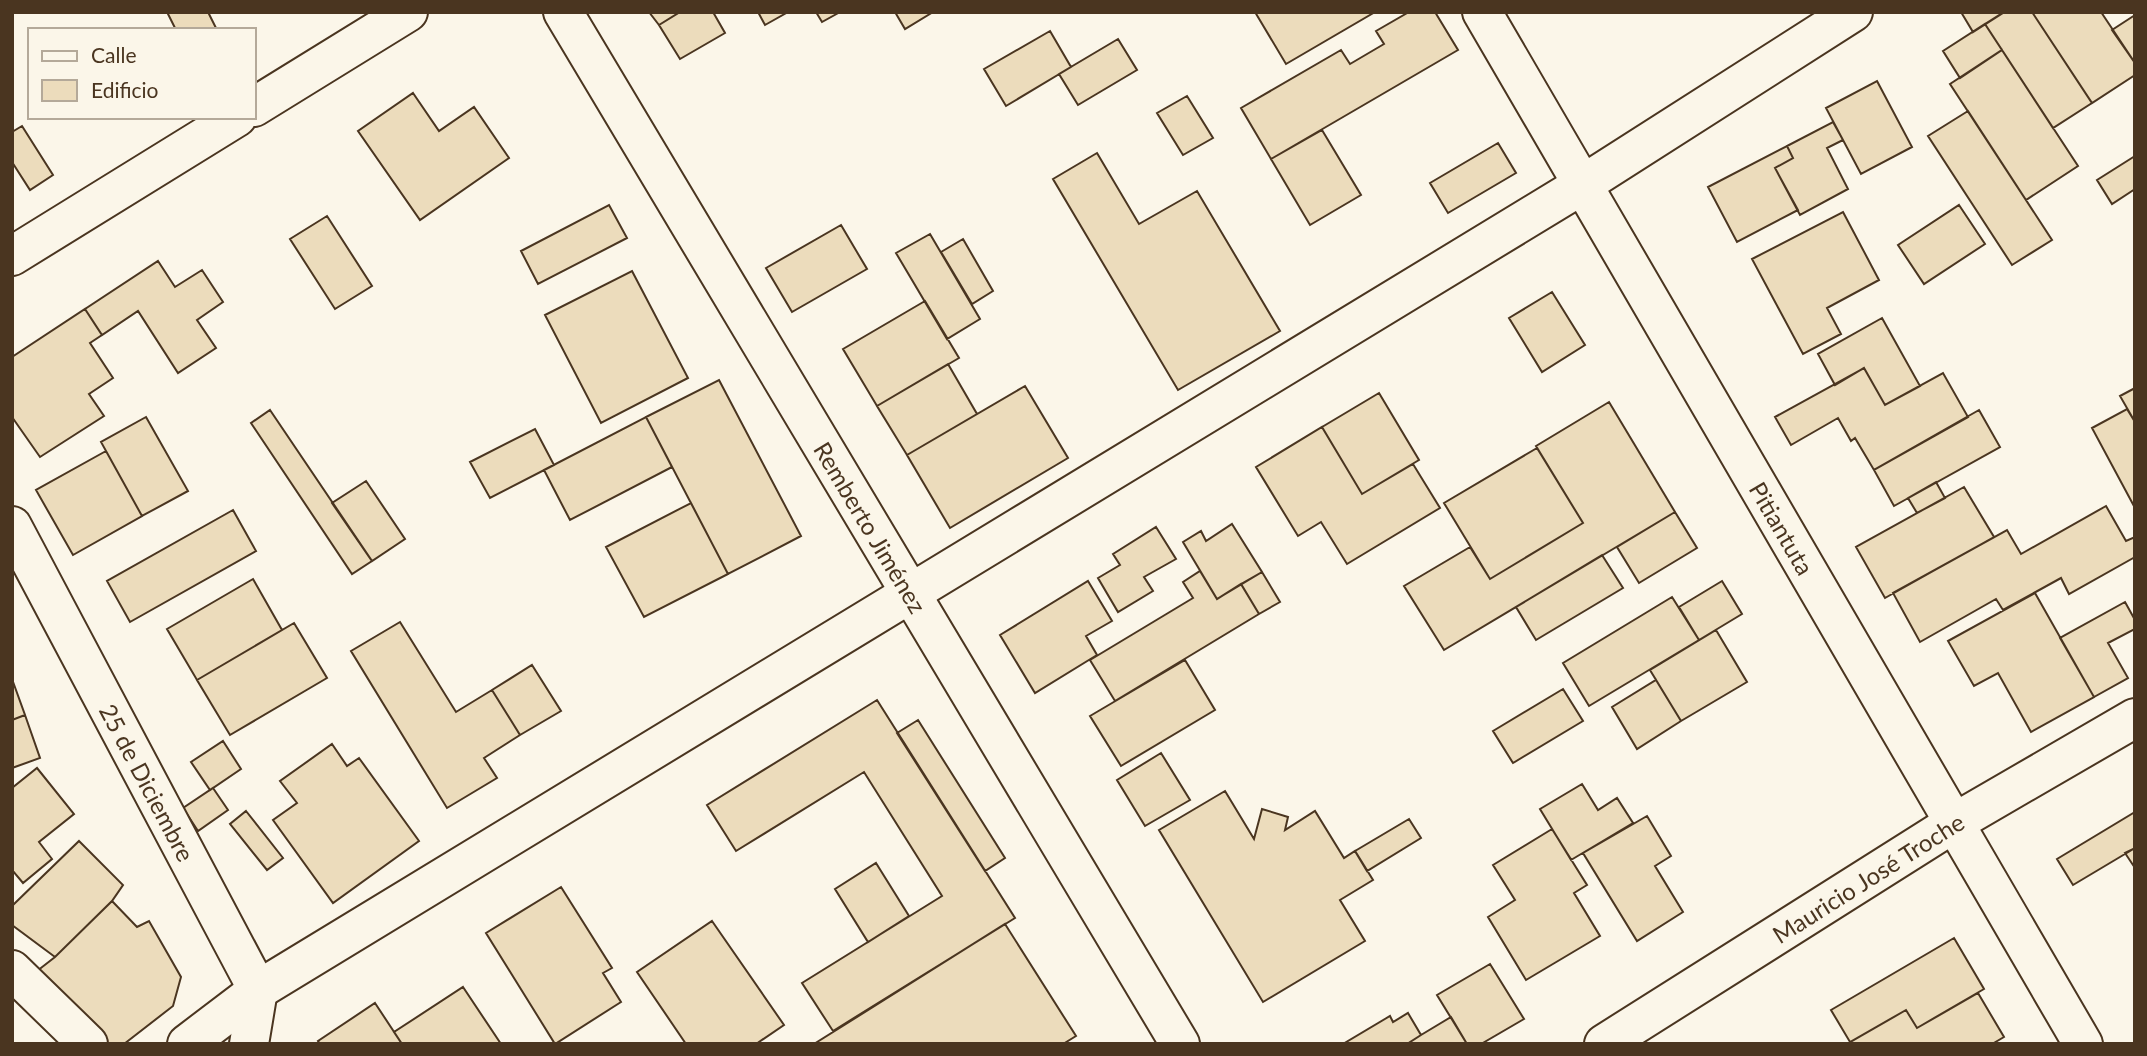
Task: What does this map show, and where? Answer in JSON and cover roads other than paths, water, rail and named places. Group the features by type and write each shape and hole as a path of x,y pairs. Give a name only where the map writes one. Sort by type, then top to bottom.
{"street":[{"path":"256,106 408,12"},
{"name":"Remberto Jiménez","path":"563,12 1180,1044"},
{"name":"Pitiantuta","path":"1482,12 2083,1044"},
{"path":"187,1044 258,990 1582,185 1853,12"},
{"path":"12,256 234,119"},
{"name":"25 de Diciembre","path":"12,526 258,990"},
{"name":"Mauricio José Troche","path":"1604,1044 1954,823 2135,718"},
{"path":"12,970 88,1044"},
{"path":"249,1044 258,990"}]}
